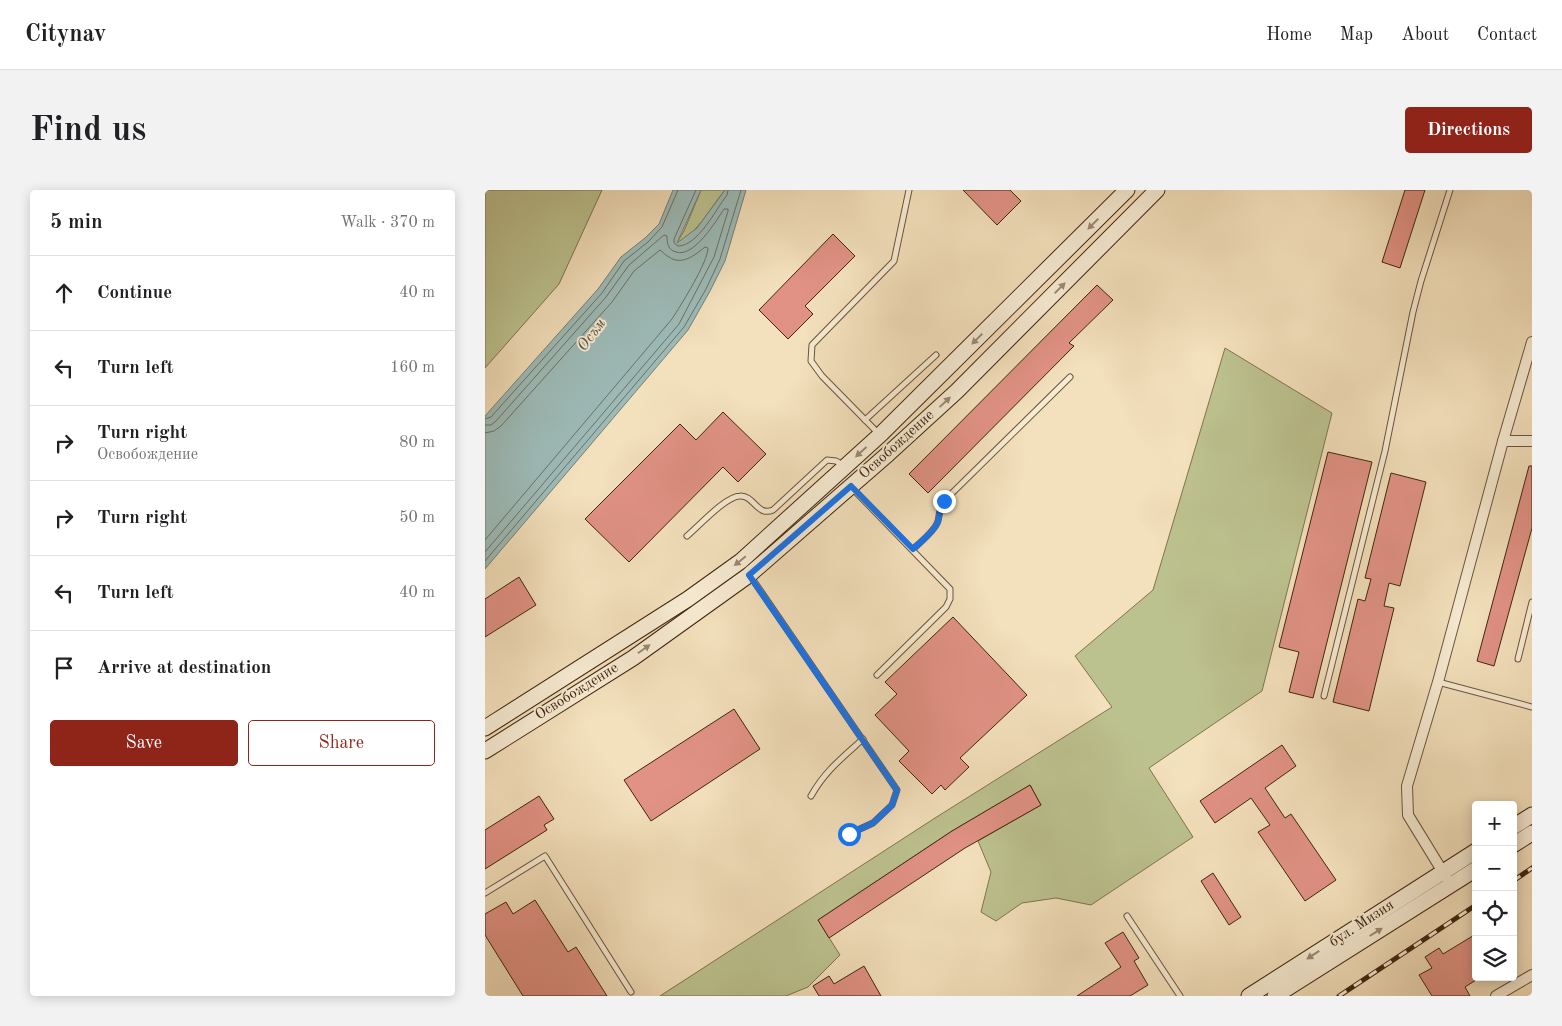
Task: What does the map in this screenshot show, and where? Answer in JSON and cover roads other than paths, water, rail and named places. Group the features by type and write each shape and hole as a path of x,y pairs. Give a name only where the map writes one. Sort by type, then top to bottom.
{"street":[{"name":"Освобождение","path":"485,728 688,599 741,561 880,435 1127,190"},
{"name":"Освобождение","path":"485,751 633,658 749,575 957,391 1157,190"},
{"path":"1447,878 1408,815 1407,786 1438,682 1503,441 1532,342"},
{"path":"1503,441 1532,441"},
{"path":"1517,824 1532,815"},
{"path":"1517,842 1532,833"},
{"name":"бул. Мизия","path":"1275,996 1447,878 1472,855"},
{"name":"бул. Мизия","path":"1249,996 1447,878 1472,870"},
{"path":"1503,994 1532,975"}],"lane":[{"path":"880,435 822,376 811,361 812,345 894,261 909,190"},
{"path":"1324,696 1383,458 1415,304 1450,190"},
{"path":"865,420 936,355"},
{"path":"913,549 935,527 944,501 1070,377"},
{"path":"687,536 727,501 737,496 745,496 762,511 768,512 773,510 827,460 836,460 846,466"},
{"path":"851,486 950,589 950,598 946,607 877,675"},
{"path":"749,575 897,790 892,805 873,823 849,834"},
{"path":"1518,659 1532,602"},
{"path":"1438,682 1532,707"},
{"path":"811,796 820,779 830,768 863,739"},
{"path":"485,893 545,856 631,992"},
{"path":"1127,916 1180,996"}],"water":[{"name":"Осъм","path":"673,190 701,190 677,243 697,228 725,190 746,190 725,261 688,330 485,569 485,416 598,289 621,257 659,224"}],"railway":[{"path":"1517,878 1532,868"},
{"path":"1339,996 1472,908"}]}
